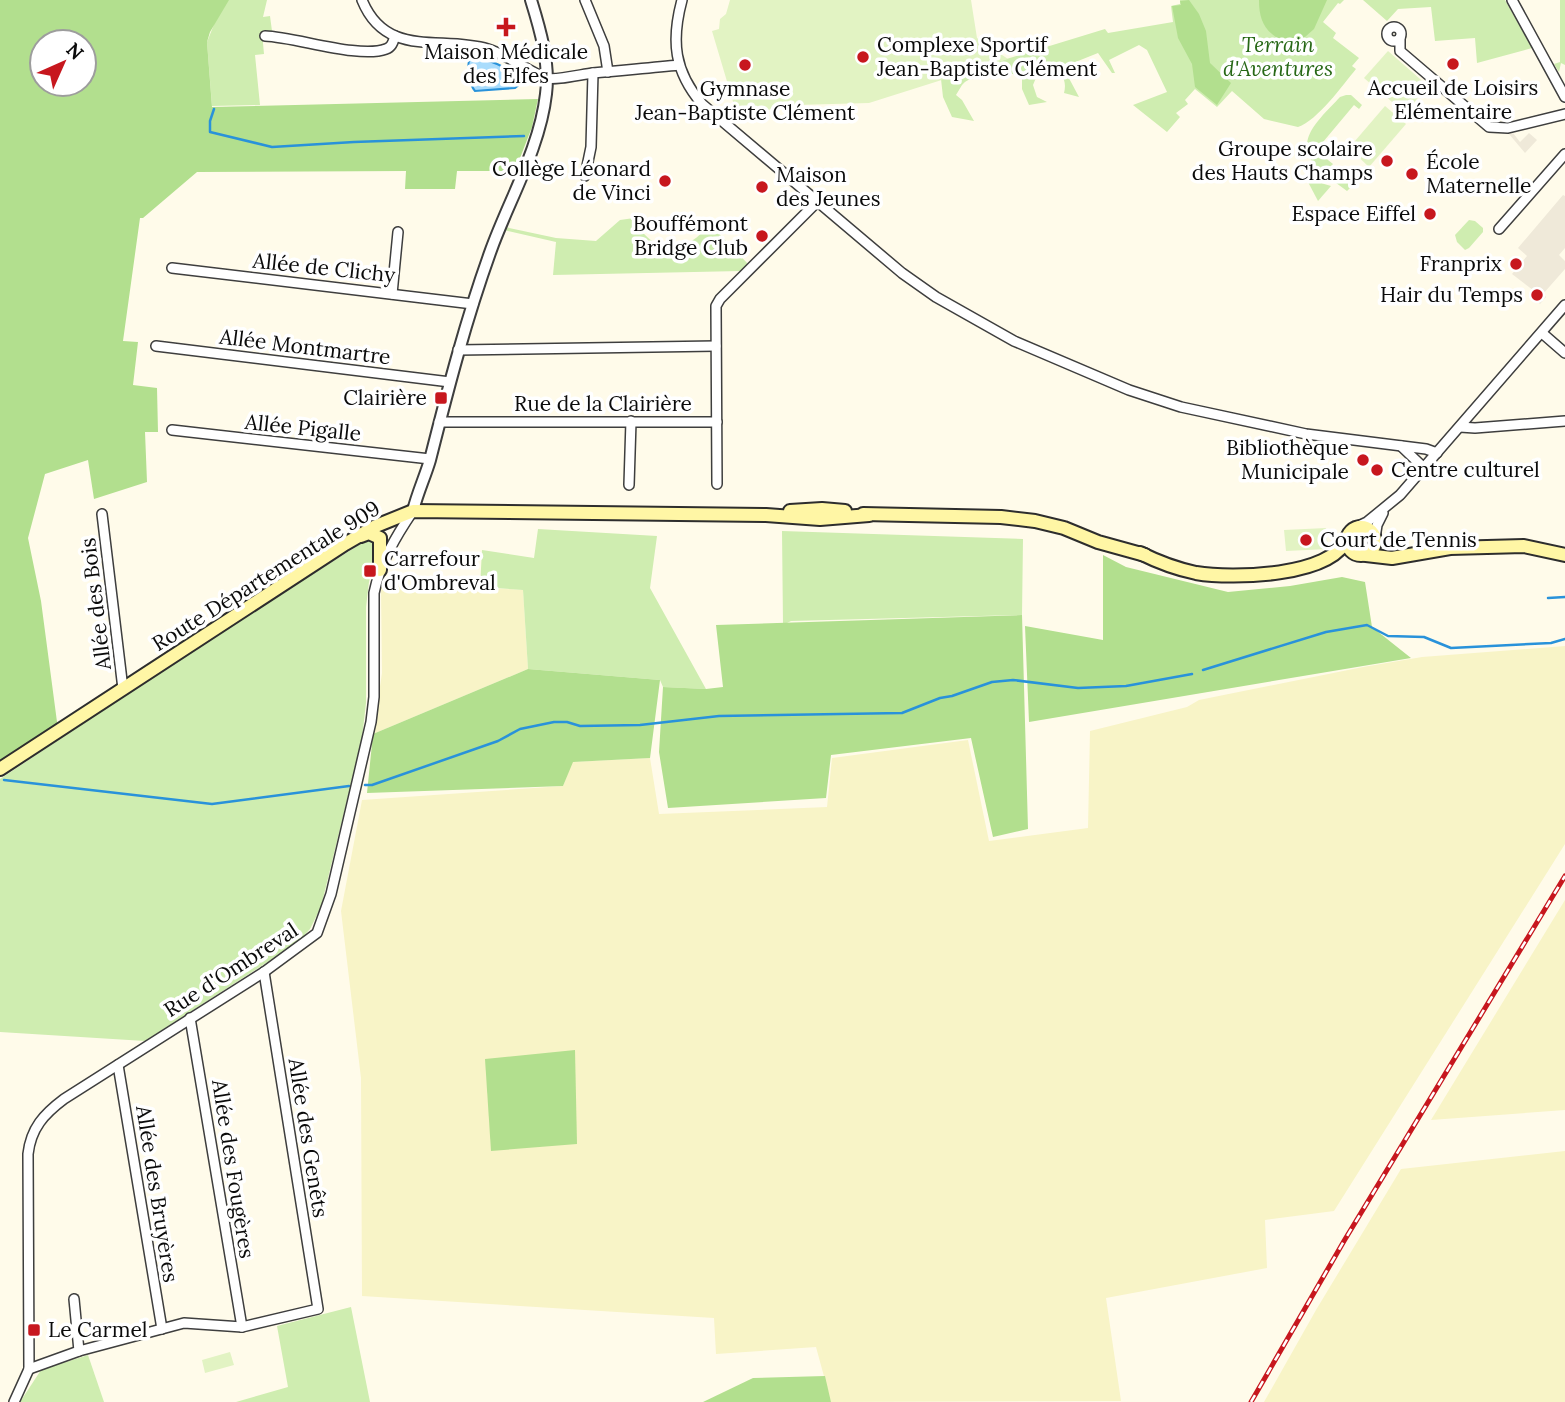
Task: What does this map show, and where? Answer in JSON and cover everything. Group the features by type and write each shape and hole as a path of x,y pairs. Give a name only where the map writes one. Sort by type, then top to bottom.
{"main road":[{"name":"Route Départementale 909","path":"0,769 345,544 376,526 413,511 766,515 820,519 869,515 1000,517 1064,528 1183,570 1208,575 1238,576 1290,570"},
{"path":"1290,570 1314,565 1333,557 1342,550 1356,527 1369,528 1379,546 1390,552 1416,554"},
{"path":"345,544 369,533 380,538 380,570"},
{"path":"1347,538 1349,549 1363,555"},
{"path":"1363,555 1373,548 1375,538"},
{"path":"1290,570 1320,569 1353,556 1385,558 1464,547 1524,546 1565,555"}],"street":[{"path":"362,0 372,18 395,36 420,44"},
{"path":"413,511 472,304 499,227 536,138 545,103 547,79 531,0"},
{"path":"585,0 604,46 608,72"},
{"path":"681,0 675,34 679,65 690,90 702,104 886,260 936,297 1014,341 1062,364 1146,396 1212,415 1316,436 1400,445 1437,453"},
{"path":"1512,0 1565,97"},
{"path":"265,36 357,51 420,44 451,43 480,47 504,55 547,79 679,65"},
{"path":"384,50 390,47 395,36"},
{"path":"1400,38 1400,51 1489,127 1508,128 1565,114"},
{"path":"585,176 591,147 593,73"},
{"path":"1499,229 1565,154"},
{"name":"Rue de la Clairière","path":"439,422 717,422 715,311 720,299 817,202"},
{"path":"392,293 398,232"},
{"name":"Allée de Clichy","path":"172,268 472,304"},
{"path":"1375,538 1380,517 1565,305"},
{"path":"1542,333 1565,353"},
{"name":"Allée Montmartre","path":"156,346 450,382"},
{"path":"458,350 716,346"},
{"path":"1469,416 1476,423 1493,427"},
{"path":"629,485 631,421"},
{"path":"1460,427 1468,429 1565,421"},
{"path":"717,422 717,484"},
{"name":"Allée Pigalle","path":"172,430 430,459"},
{"path":"1400,445 1424,468"},
{"path":"1356,527 1394,501"},
{"name":"Rue d'Ombreval","path":"14,1402 29,1369 29,1143 37,1124 49,1111 264,972 313,937 319,928 331,894 371,722 374,697 374,593 380,570 413,511"},
{"name":"Allée des Bois","path":"102,514 123,689"},
{"name":"Allée des Genêts","path":"242,1327 318,1309 264,972"},
{"name":"Allée des Fougères","path":"190,1018 242,1327"},
{"name":"Allée des Bruyères","path":"118,1065 162,1329"},
{"path":"74,1299 79,1351"},
{"path":"29,1369 79,1351 184,1323 242,1327"}],"shaded area":[{"path":"1513,133 1520,142 1529,133 1537,140 1525,153 1509,134"},
{"path":"1563,195 1565,248 1559,255 1565,261 1565,269 1543,294 1546,297 1540,304 1538,302 1542,297 1512,274 1527,256 1518,248"},
{"path":"439,585 523,590 528,669 373,734 382,673 381,587"},
{"path":"1565,646 1565,844 1334,1211 1265,1220 1267,1268 1106,1298 1121,1401 831,1402 816,1347 716,1354 714,1318 362,1296 361,1078 341,911 362,800 563,786 572,762 650,758 659,814 827,807 832,758 968,740 989,841 1088,828 1090,731 1187,707 1199,700 1363,667 1422,657"},
{"path":"1565,900 1565,1110 1431,1120"},
{"path":"1565,1151 1565,1402 1264,1402 1401,1169"}],"green space":[{"path":"0,0 229,0 207,42 212,107 538,99 532,127 515,171 457,171 455,189 405,189 406,171 197,172 140,218 123,341 138,342 133,385 157,388 158,432 145,432 147,482 94,499 88,460 45,474 28,538 41,601 59,737 0,771"},
{"path":"217,0 267,0 263,17 270,16 272,31 262,32 264,54 255,55 260,105 212,106 207,42 215,22"},
{"name":"Complexe Sportif Jean-Baptiste Clément","path":"730,0 971,0 977,38 1008,59 869,103 796,105 737,115 712,31 719,29 720,19 726,14"},
{"name":"Terrain d'Aventures","path":"1180,0 1344,0 1338,3 1323,22 1336,33 1333,38 1359,58 1352,66 1356,69 1314,117 1298,127 1264,119 1232,91 1217,107 1195,89 1185,100 1188,104 1176,113 1180,117 1167,132 1133,105 1167,92 1147,50 1139,45 1109,60 1115,73 1112,73 1098,53 1063,67 1079,97 1064,93 1063,78 1051,69 1038,73 1033,85 1037,97 1047,102 1029,105 1022,89 1022,77 1000,73 974,77 962,85 956,95 974,121 952,117 943,97 941,79 1105,29 1108,33 1173,22 1171,6 1180,4"},
{"path":"1189,0 1206,31 1210,63 1231,83 1217,105 1195,87 1192,64 1178,38 1172,6"},
{"path":"1259,0 1327,0 1314,29 1287,53 1282,51 1284,42 1264,25"},
{"name":"Terrain d'Aventures","path":"1363,0 1505,0 1532,48 1477,63 1475,38 1435,41 1431,7 1398,9 1387,21"},
{"path":"1560,0 1565,0 1565,65 1561,63 1559,72 1554,64 1560,62"},
{"path":"1388,51 1428,86 1405,113 1364,78"},
{"path":"1351,95 1362,105 1359,109 1354,105 1323,142 1318,152 1333,164 1324,174 1313,163 1307,143 1315,124 1340,97"},
{"path":"1385,106 1406,124 1369,167 1349,148"},
{"path":"1341,172 1354,184 1347,191 1328,177 1331,174 1336,178"},
{"path":"1308,182 1331,186 1318,201"},
{"path":"634,218 650,239 659,245 670,247 691,241 701,234 709,223 748,264 741,271 553,275 556,242 504,230 505,227 556,238 596,241 620,220"},
{"path":"1469,220 1475,221 1483,228 1483,232 1465,250 1457,242 1455,235"},
{"name":"Court de Tennis","path":"1326,528 1328,549 1286,551 1284,530"},
{"path":"538,529 657,536 650,588 706,689 663,687 660,680 528,669 523,590 480,587 482,550 534,558"},
{"path":"782,531 1023,539 1022,615 791,621 783,625"},
{"path":"1358,533 1364,533 1369,541 1367,547 1358,549 1353,544 1353,538"},
{"path":"370,538 378,547 366,607 366,703 362,738 321,907 310,929 297,943 145,1041 0,1032 0,779 219,633"},
{"path":"1103,555 1126,567 1228,592 1290,586 1342,577 1365,582 1372,627 1411,658 1029,722 1025,626 1103,640"},
{"path":"1022,615 1028,829 993,837 971,738 831,755 826,798 668,808 659,752 663,687 723,687 716,625"},
{"path":"528,669 660,680 650,758 573,762 563,786 367,793 373,734"},
{"path":"575,1050 577,1144 491,1151 485,1059"},
{"path":"351,1307 370,1402 236,1402 288,1387 277,1326"},
{"path":"230,1352 234,1365 205,1373 202,1360"},
{"path":"88,1355 104,1402 20,1402 41,1370"},
{"path":"825,1376 831,1402 703,1402 753,1378"}],"water":[{"path":"470,58 504,67 520,84 515,88 475,91 469,75"}],"waterway":[{"path":"214,109 210,132 272,147 524,136"},
{"path":"1548,598 1565,597"},
{"path":"1203,670 1326,632 1367,625 1388,636 1424,637 1451,648 1551,643 1565,639"},
{"path":"365,785 372,785 498,741 520,729 554,722 580,726 640,725 719,716 902,713 992,682 1013,680 1078,688 1126,686 1192,674"},
{"path":"4,780 212,804 349,786"}],"railway":[{"path":"1251,1402 1344,1241 1565,876"}],"place":[{"name":"Maison Médicale des Elfes","path":"506,27"},
{"name":"Complexe Sportif Jean-Baptiste Clément","path":"863,57"},
{"name":"Accueil de Loisirs Elémentaire","path":"1453,64"},
{"name":"Gymnase Jean-Baptiste Clément","path":"745,65"},
{"name":"Groupe scolaire des Hauts Champs","path":"1387,161"},
{"name":"École Maternelle","path":"1412,174"},
{"name":"Collège Léonard de Vinci","path":"665,181"},
{"name":"Maison des Jeunes","path":"762,187"},
{"name":"Espace Eiffel","path":"1430,214"},
{"name":"Bouffémont Bridge Club","path":"762,236"},
{"name":"Franprix","path":"1516,264"},
{"name":"Hair du Temps","path":"1537,295"},
{"name":"Clairière","path":"441,398"},
{"name":"Bibliothèque Municipale","path":"1363,460"},
{"name":"Centre culturel","path":"1377,470"},
{"name":"Court de Tennis","path":"1306,540"},
{"name":"Carrefour d'Ombreval","path":"370,571"},
{"name":"Le Carmel","path":"34,1330"}]}
